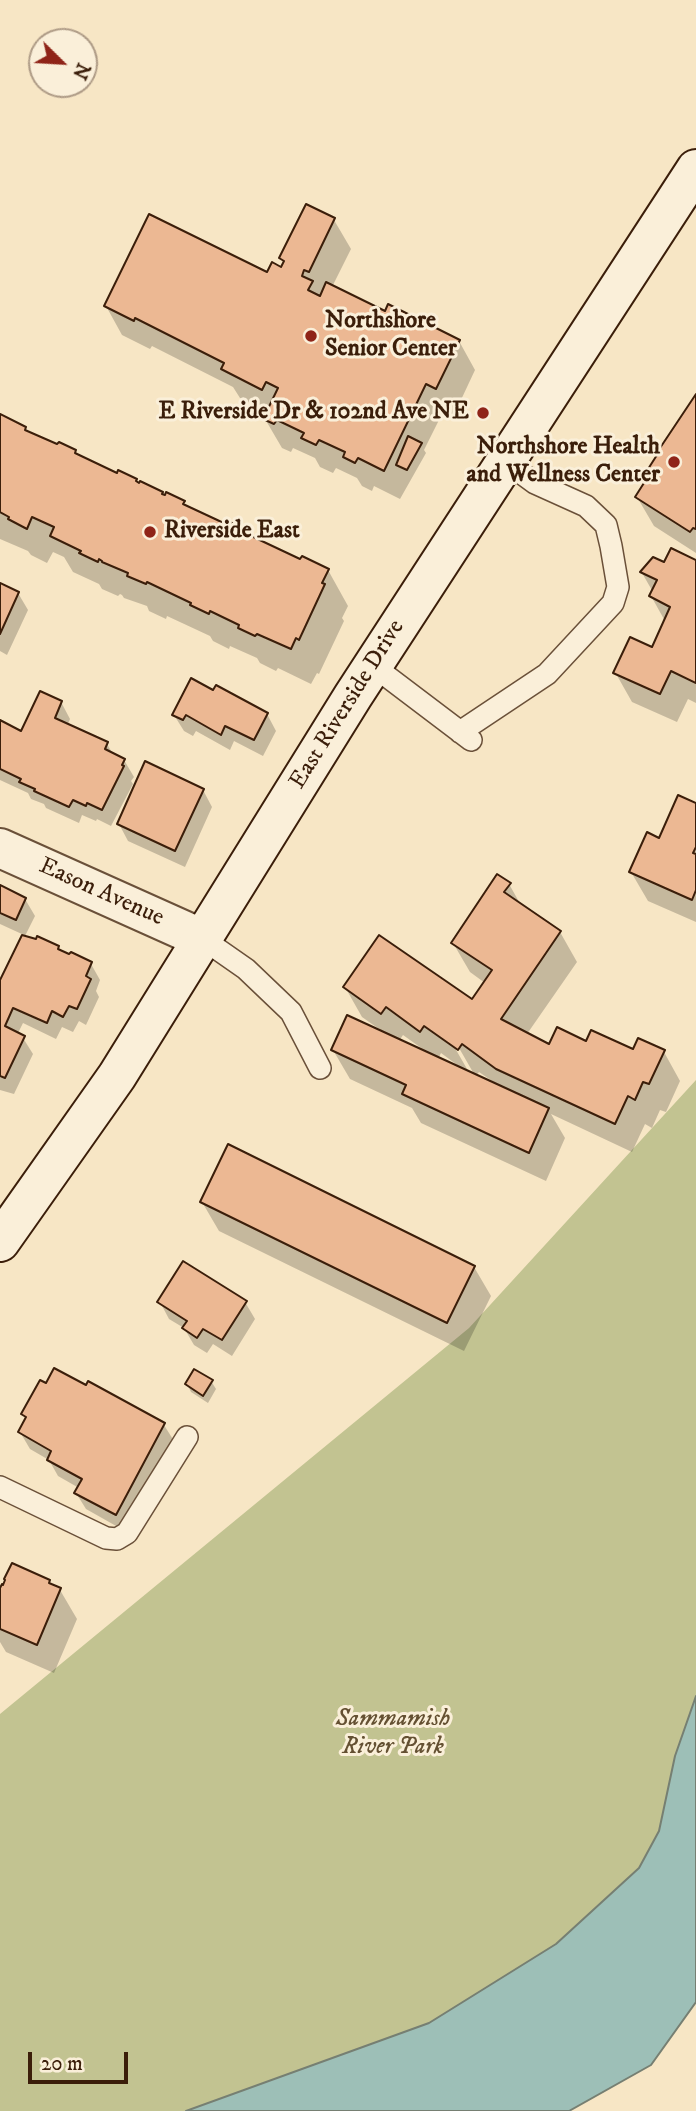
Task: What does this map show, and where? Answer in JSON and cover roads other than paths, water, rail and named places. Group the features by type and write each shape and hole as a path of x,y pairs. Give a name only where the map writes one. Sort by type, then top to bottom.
{"main road":[{"name":"East Riverside Drive","path":"0,1242 117,1076 372,665 696,169"},
{"name":"Eason Avenue","path":"0,848 203,939"}],"lane":[{"path":"372,665 466,736 547,674 613,603 618,587 606,525 586,506 535,483 505,461"},
{"path":"203,939 246,969 291,1013 320,1068"},
{"path":"0,1487 106,1538 117,1539 127,1533 187,1437"}],"water":[{"path":"696,1696 696,2002 651,2065 569,2111 186,2111 429,2023 556,1944 639,1868 659,1831 675,1756"}],"place":[{"name":"Northshore Senior Center","path":"311,336"},
{"name":"E Riverside Dr & 102nd Ave NE","path":"483,413"},
{"name":"Northshore Health and Wellness Center","path":"674,462"},
{"name":"Riverside East","path":"150,532"}],"park label":[{"name":"Sammamish River Park","path":"393,1734"}]}
